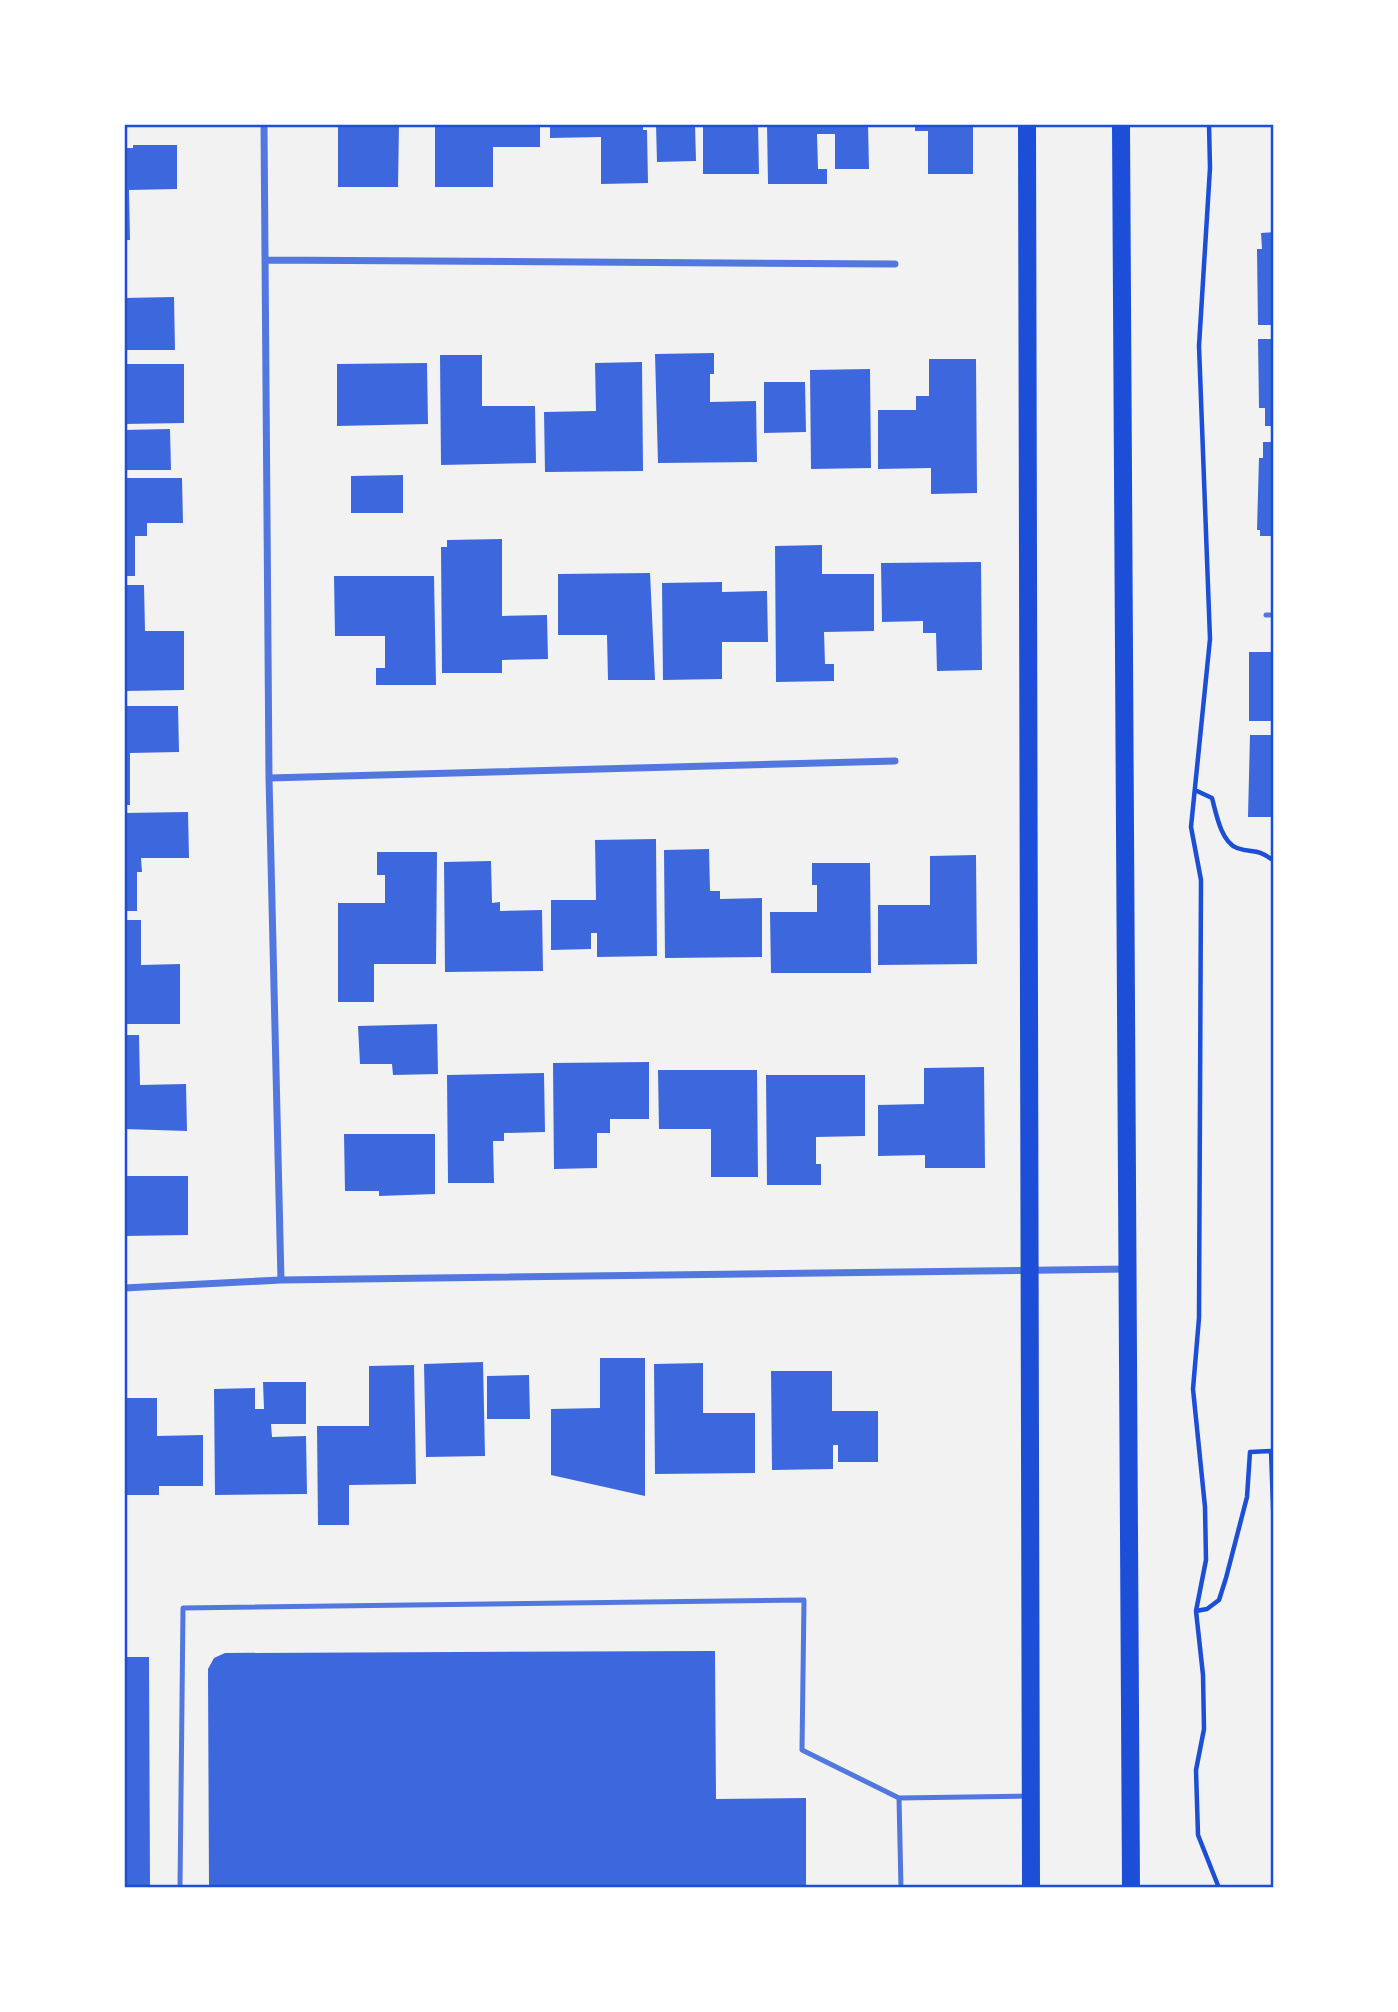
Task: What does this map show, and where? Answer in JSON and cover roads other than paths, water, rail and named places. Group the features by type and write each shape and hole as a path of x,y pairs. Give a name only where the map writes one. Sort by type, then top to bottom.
{"main road":[{"path":"1027,124 1031,1888"},
{"path":"1121,124 1131,1888"}],"street":[{"path":"264,124 269,778 281,1280"},
{"path":"266,260 895,264"},
{"path":"269,778 895,761"},
{"path":"124,1288 281,1280 1129,1269"}],"lane":[{"path":"1266,615 1274,615"},
{"path":"180,1888 183,1608 804,1600 802,1749 899,1798 1031,1796"},
{"path":"899,1798 901,1888"}]}
